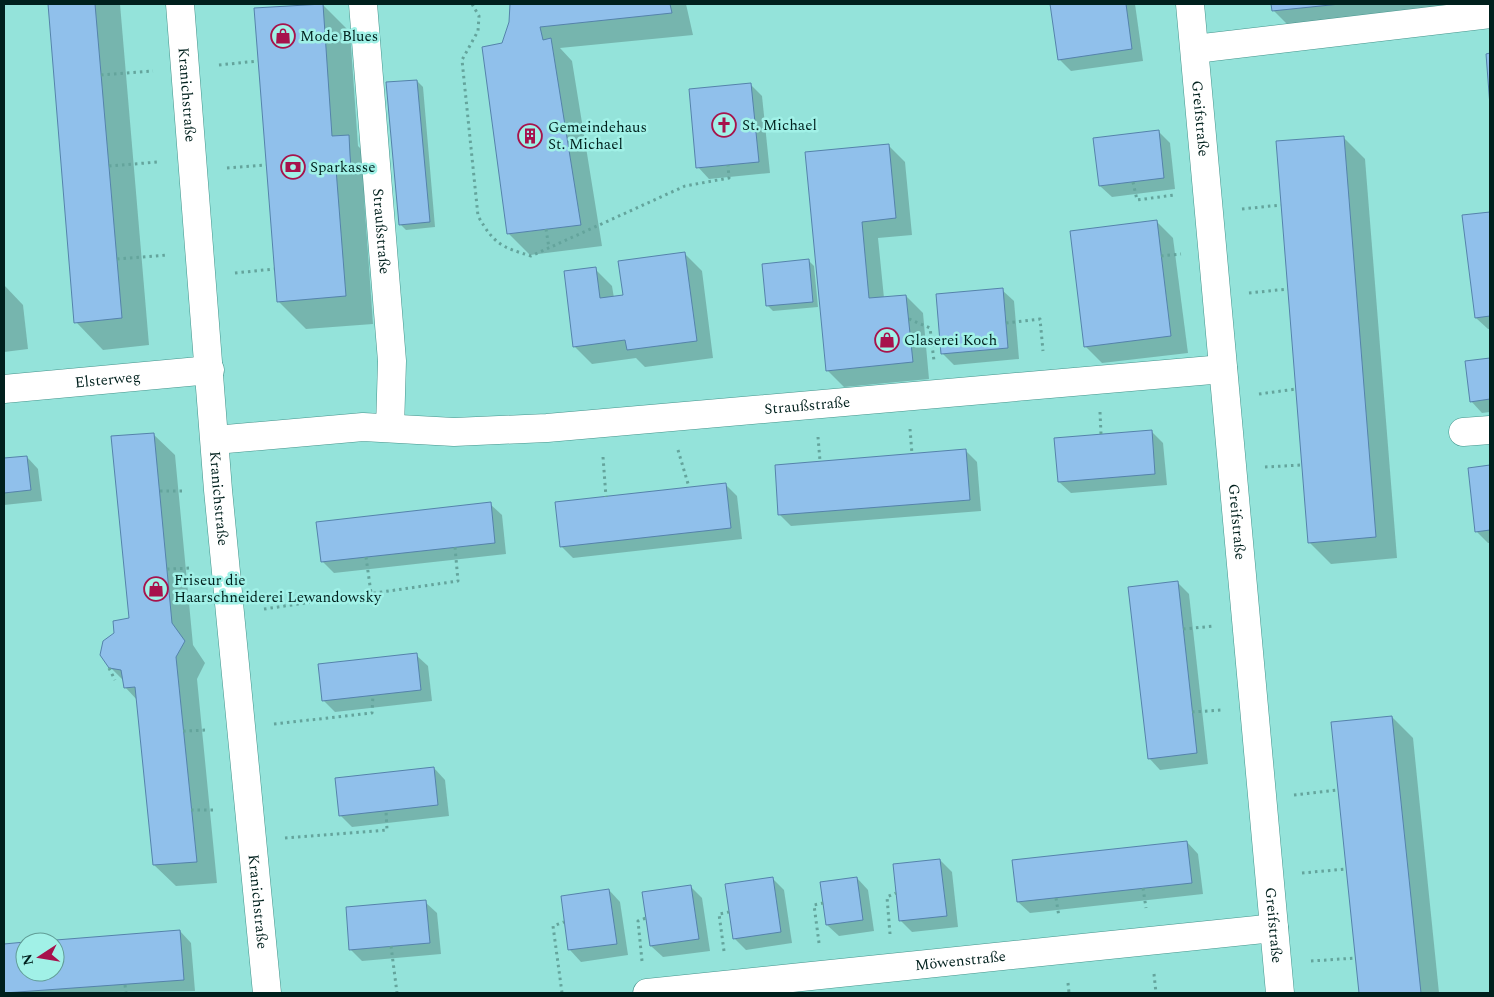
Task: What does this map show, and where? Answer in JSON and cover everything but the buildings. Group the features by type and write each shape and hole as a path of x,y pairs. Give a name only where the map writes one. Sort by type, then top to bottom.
{"street":[{"name":"Kranichstraße","path":"180,4 215,440 267,993"},
{"name":"Straußstraße","path":"363,4 392,362 390,428"},
{"name":"Greifstraße","path":"1190,4 1280,993"},
{"path":"1195,49 1490,14"},
{"name":"Straußstraße","path":"215,440 363,427 454,432 600,423 1223,369"},
{"name":"Elsterweg","path":"4,389 210,370"},
{"path":"1463,432 1490,430"},
{"name":"Möwenstraße","path":"647,993 1274,928"}],"path":[{"path":"472,4 479,16 478,31 462,60 478,216 486,231 502,247 531,256 685,186 729,178 728,165"},
{"path":"101,75 258,61"},
{"path":"109,166 266,165"},
{"path":"1133,182 1137,200 1281,205"},
{"path":"546,229 548,248"},
{"path":"117,259 274,269"},
{"path":"909,319 930,328 937,394"},
{"path":"1006,323 1040,319 1046,384"},
{"path":"600,423 606,497"},
{"path":"231,614 458,581 455,547"},
{"path":"366,557 370,593"},
{"path":"109,668 115,680"},
{"path":"242,728 372,712 373,695"},
{"path":"1262,799 1338,790"},
{"path":"252,840 387,830 386,811"},
{"path":"1269,875 1346,869"},
{"path":"893,968 887,897 896,893"},
{"path":"823,903 814,906 824,975"},
{"path":"728,985 719,914 729,912"},
{"path":"642,966 638,921 646,918"},
{"path":"562,993 553,926 564,922"},
{"path":"391,946 397,993"},
{"path":"1277,964 1356,958"},
{"path":"125,985 126,993"}],"place":[{"name":"Mode Blues","path":"283,36"},
{"name":"St. Michael","path":"724,125"},
{"name":"Gemeindehaus St. Michael","path":"530,136"},
{"name":"Sparkasse","path":"293,167"},
{"name":"Glaserei Koch","path":"887,340"},
{"name":"Friseur die Haarschneiderei Lewandowsky","path":"156,589"}]}
